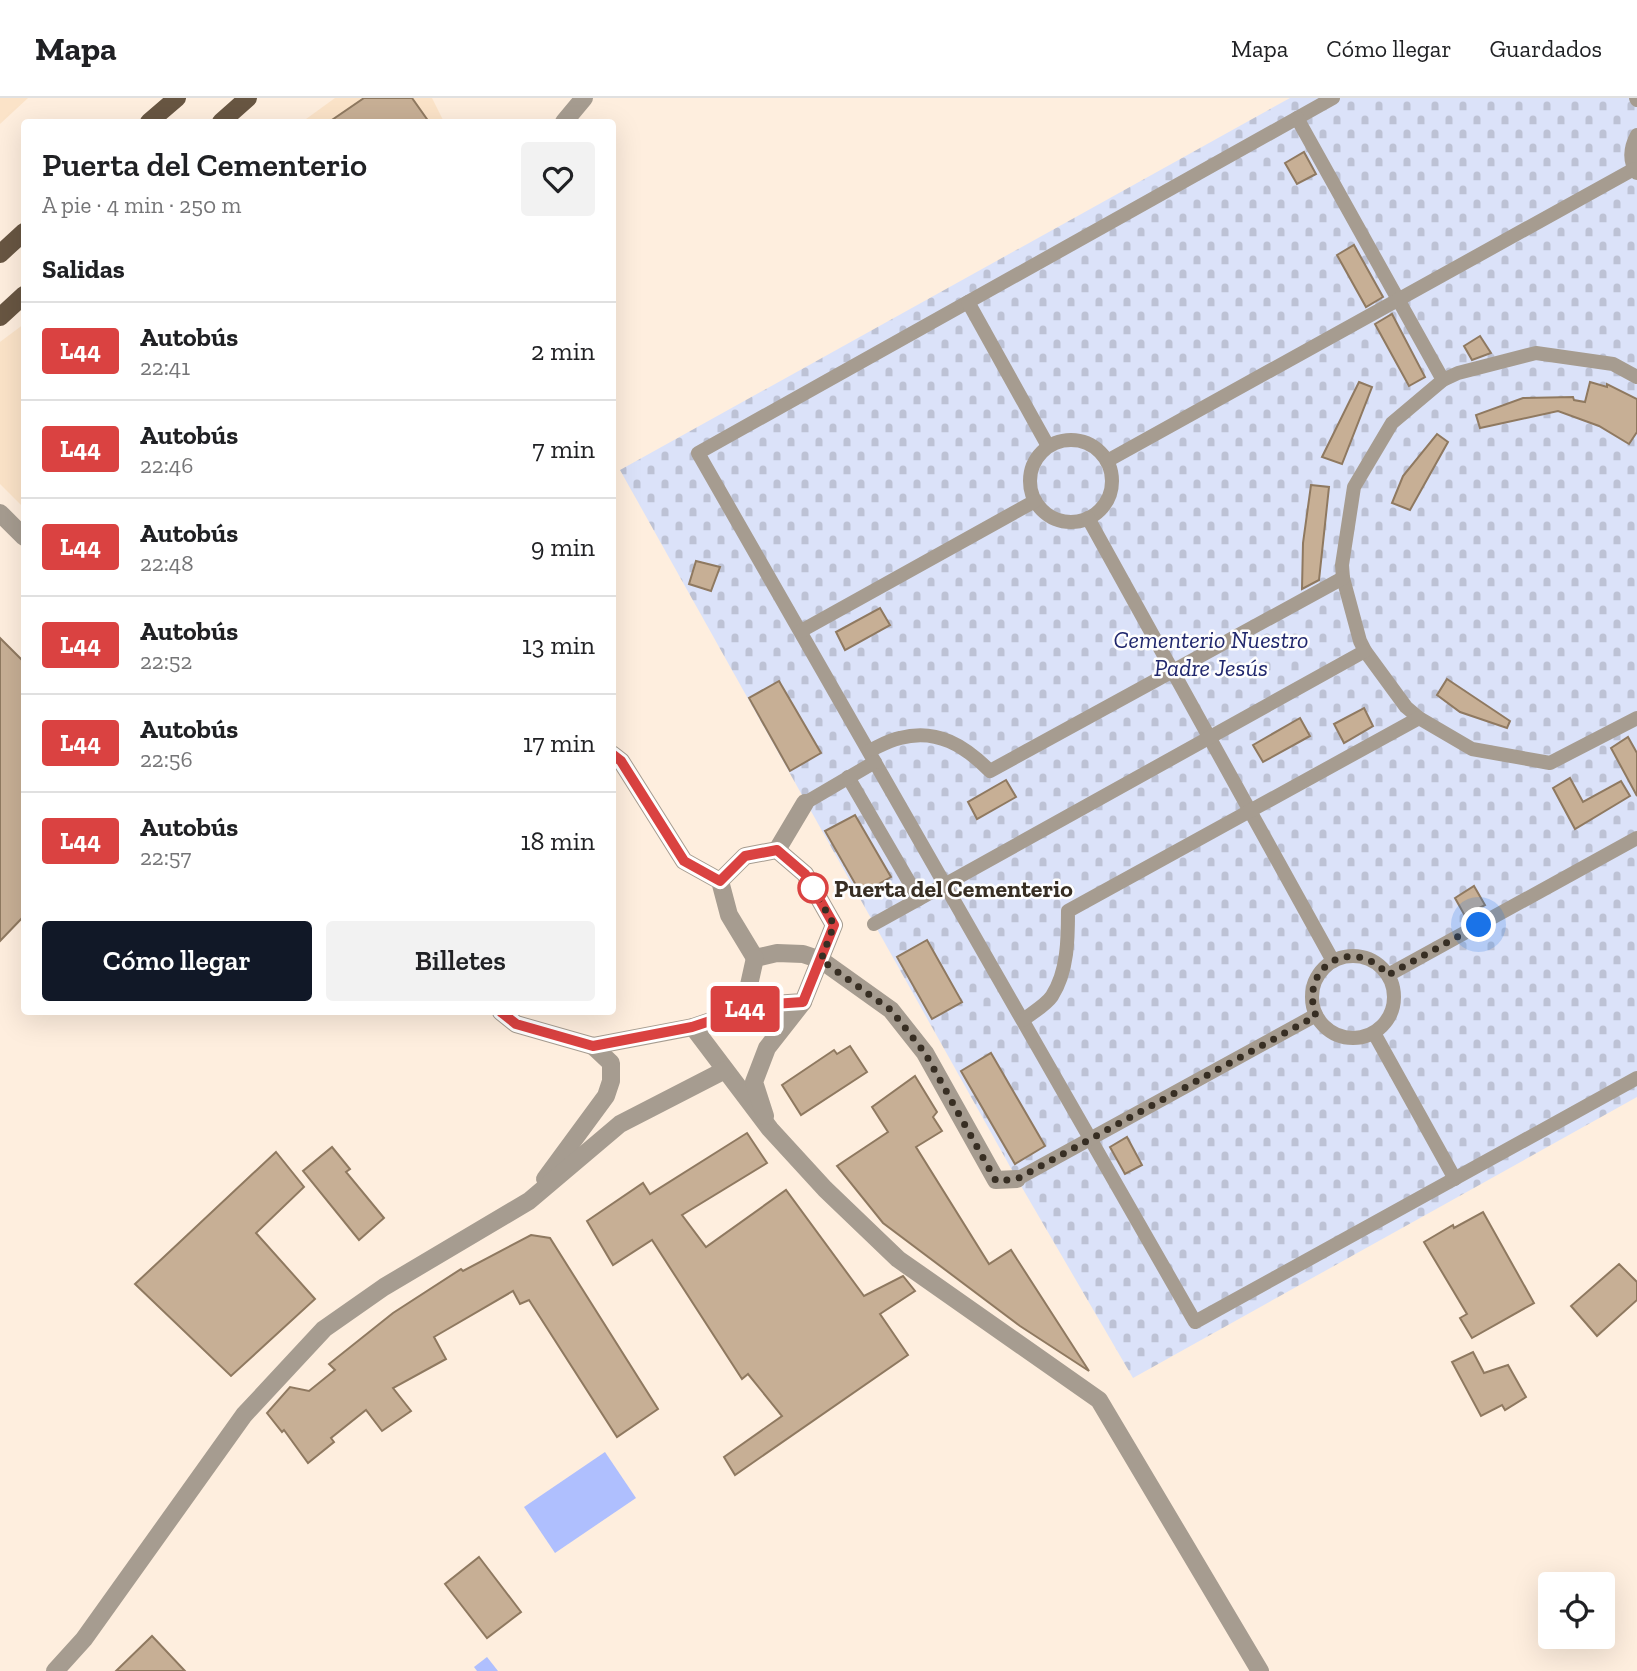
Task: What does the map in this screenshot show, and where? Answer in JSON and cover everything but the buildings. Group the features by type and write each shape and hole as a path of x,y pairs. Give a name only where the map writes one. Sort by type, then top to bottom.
{"main road":[{"path":"152,119 177,98"},
{"path":"224,119 248,98"},
{"path":"0,254 21,235"},
{"path":"0,317 21,298"}],"street":[{"path":"566,119 584,98"},
{"path":"0,513 21,534"},
{"path":"616,757 684,861 720,881 729,915 755,958 747,994 733,1013"},
{"path":"720,881 745,856 777,850 804,803"},
{"path":"770,1129 754,1082 767,1048 803,1002 834,925 805,874 777,850"},
{"path":"755,958 777,953 803,954 821,960 891,1010 925,1053 996,1181 1017,1179"},
{"path":"505,1015 516,1024 593,1046 692,1027 758,1005 803,1002"},
{"path":"692,1027 770,1129 825,1189 898,1259 1099,1400 1260,1671"},
{"path":"529,1201 606,1096 611,1081 611,1063 593,1046"},
{"path":"55,1671 84,1640 244,1415 324,1329 384,1287 529,1201 620,1124 725,1070"}],"lane":[{"path":"1332,98 698,453 1195,1322 1637,1078"},
{"path":"1297,118 1443,380"},
{"path":"1107,461 1636,171 1631,152 1637,135"},
{"path":"968,302 1048,446"},
{"path":"1637,377 1613,364 1536,353 1458,373 1443,380 1392,423 1354,487 1342,565 1343,578 1364,651 1406,706 1419,718 1472,749 1550,763 1637,718"},
{"path":"1074,439 1099,450 1107,461 1112,474 1112,487 1099,511 1088,518 1064,522 1052,518 1035,501 1030,489 1032,465 1048,446 1061,440 1074,439"},
{"path":"801,631 1035,501"},
{"path":"1088,518 1333,961"},
{"path":"804,803 848,777 872,756 899,738 919,735 944,739 971,751 990,771 1343,578"},
{"path":"874,924 1364,651"},
{"path":"1023,1020 1051,997 1060,978 1068,944 1068,911 1419,718"},
{"path":"848,777 919,899"},
{"path":"1388,975 1637,838"},
{"path":"1344,956 1369,959 1388,975 1394,1001 1391,1014 1384,1025 1374,1033 1361,1038 1348,1038 1324,1027 1316,1016 1312,1003 1315,979 1333,961 1344,956"},
{"path":"1017,1179 1316,1016"},
{"path":"1374,1033 1455,1179"}],"shaded area":[{"path":"0,98 28,98 0,124"},
{"path":"335,98 432,98 442,119 306,119"},
{"path":"21,326 21,505 0,484 0,342"}],"green space":[{"name":"Cementerio Nuestro Padre Jesús","path":"1290,98 1637,98 1637,1097 1133,1378 1017,1179 620,470"}],"water":[{"path":"605,1452 636,1498 555,1553 524,1507"},
{"path":"487,1657 498,1671 477,1671 474,1667"}],"bus line":[{"name":"L44","path":"505,1015 516,1024 593,1046 692,1027 758,1005 803,1002 834,925 805,874 777,850 745,856 720,881 684,861 643,794 616,757"}],"place":[{"name":"Puerta del Cementerio","path":"813,888"}],"route":[{"path":"813,888 834,925 821,960 891,1010 925,1053 996,1181 1017,1179 1316,1016 1312,1003 1315,979 1333,961 1344,956 1369,959 1388,975 1479,925"}]}
